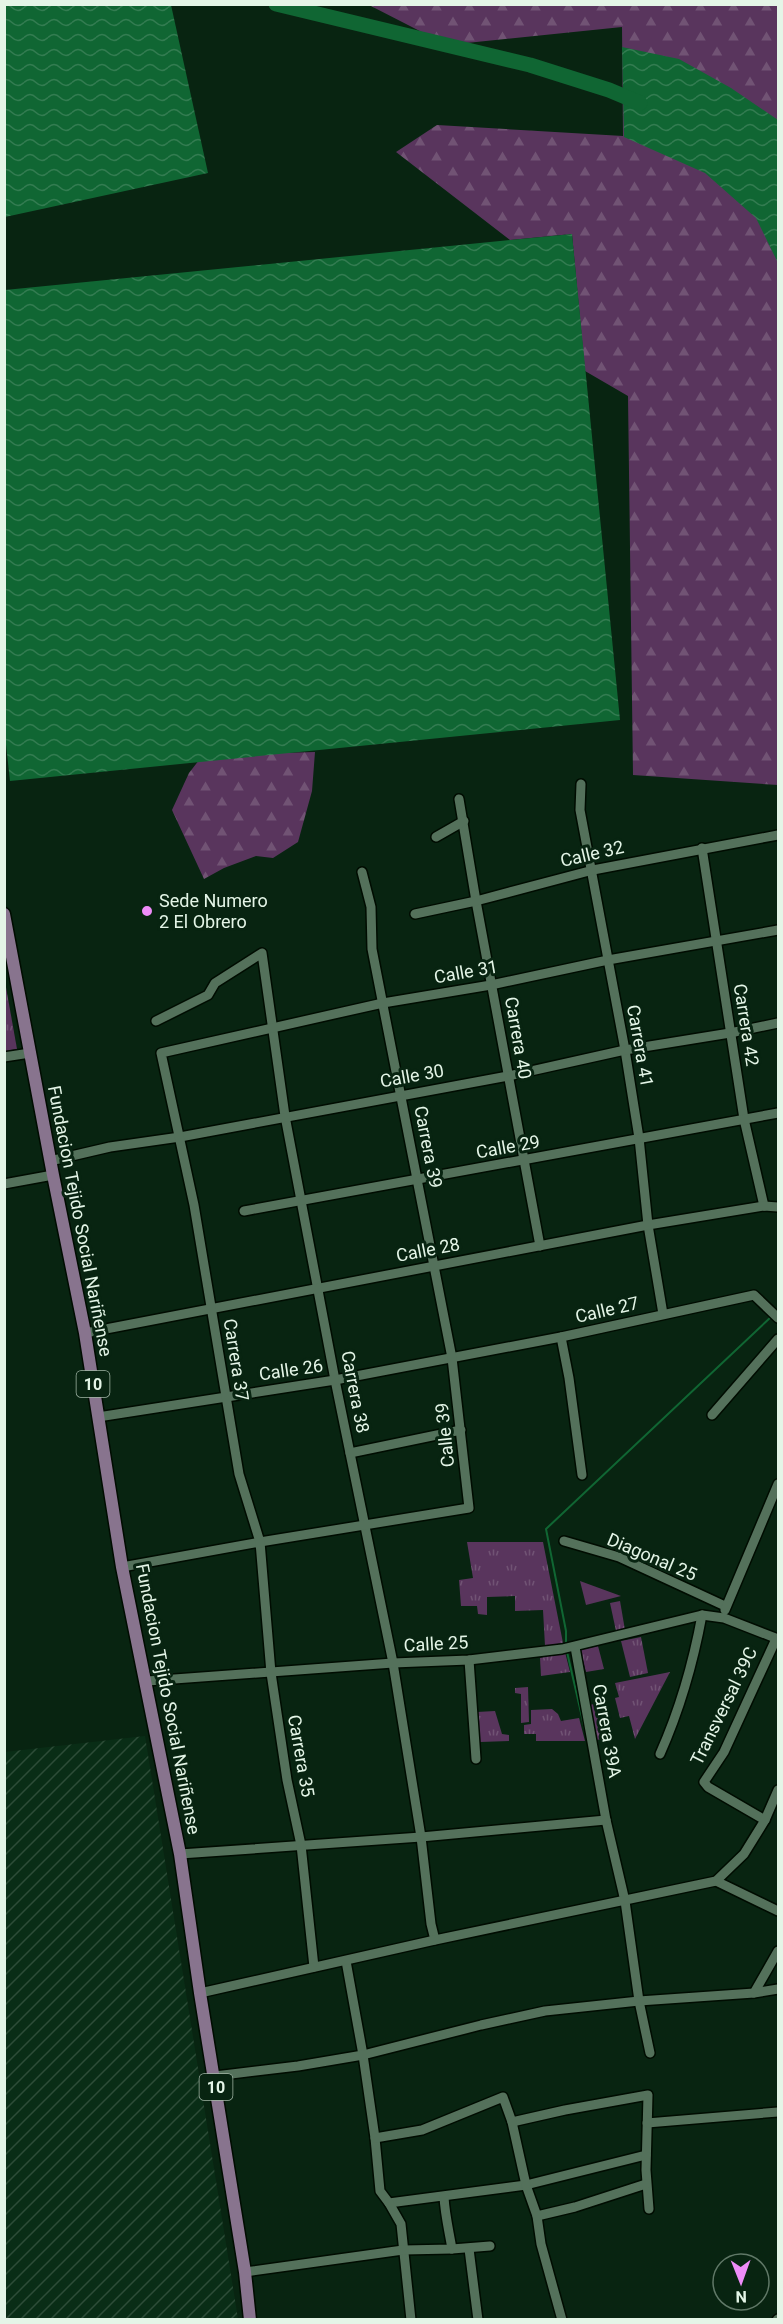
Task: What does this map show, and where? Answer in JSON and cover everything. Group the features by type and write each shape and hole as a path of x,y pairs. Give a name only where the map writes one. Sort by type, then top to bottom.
{"main road":[{"name":"Fundacion Tejido Social Nariñense","path":"4,914 52,1175 85,1333 122,1567 147,1681 180,1854"},
{"name":"10","path":"180,1854 245,2272 250,2319"}],"street":[{"name":"Carrera 41","path":"580,784 580,810 625,1050 639,1138 648,1225 663,1314"},
{"name":"Carrera 40","path":"459,800 540,1246"},
{"path":"436,837 464,821"},
{"name":"Calle 32","path":"415,914 476,901 593,870 778,835"},
{"name":"Carrera 42","path":"702,848 744,1119 764,1206"},
{"name":"Carrera 39","path":"362,872 371,907 372,949 452,1358"},
{"name":"Calle 31","path":"161,1053 383,1004 491,985 608,960 778,930"},
{"name":"Carrera 38","path":"156,1021 208,995 215,982 262,953 285,1116 335,1380 393,1663 435,1940"},
{"name":"Calle 30","path":"50,1161 110,1147 180,1137 508,1076 625,1050 778,1023"},
{"path":"4,1057 30,1053"},
{"name":"Carrera 37","path":"161,1053 180,1137 238,1474 260,1542 271,1673"},
{"name":"Calle 29","path":"244,1211 778,1113"},
{"path":"4,1184 52,1175"},
{"name":"Calle 28","path":"85,1333 648,1225 764,1206 778,1207"},
{"name":"Calle 27","path":"452,1358 754,1295 778,1318"},
{"path":"561,1337 582,1475"},
{"path":"712,1415 778,1339"},
{"name":"Calle 26","path":"98,1417 335,1380 452,1358"},
{"name":"Calle 39","path":"364,1526 469,1508 452,1358"},
{"path":"350,1453 461,1430"},
{"path":"777,1639 723,1618 725,1606 778,1484"},
{"path":"122,1567 364,1526"},
{"name":"Diagonal 25","path":"564,1542 619,1557 725,1606"},
{"path":"660,1754 675,1720 690,1674 702,1615"},
{"name":"Calle 25","path":"147,1681 393,1663 469,1660 569,1648 702,1615 723,1618"},
{"name":"Transversal 39C","path":"765,1820 708,1787 704,1782 724,1752 777,1639"},
{"name":"Carrera 39A","path":"569,1648 625,1901 639,2001 650,2053"},
{"path":"469,1660 476,1759"},
{"name":"Carrera 35","path":"271,1673 287,1780 301,1845 314,1967"},
{"path":"200,1994 435,1940 716,1881 744,1854 765,1820 778,1790"},
{"path":"180,1854 606,1820"},
{"path":"716,1881 778,1911"},
{"path":"754,1993 778,1951"},
{"path":"346,1961 363,2055 380,2191 401,2224 411,2319"},
{"path":"215,2076 363,2055 545,2011 778,1989"},
{"path":"512,2122 565,2110 648,2096 646,2184 649,2209"},
{"path":"375,2138 422,2130 503,2097 512,2122 526,2185 537,2216 541,2244 562,2319"},
{"path":"647,2123 778,2112"},
{"path":"389,2203 526,2185 646,2155"},
{"path":"537,2216 575,2207 646,2184"},
{"path":"444,2197 446,2225 449,2229 452,2250"},
{"path":"245,2272 403,2250 452,2250 490,2246"},
{"path":"469,2249 478,2319"}],"shaded area":[{"path":"145,1736 238,2319 5,2319 5,1752"}],"green space":[{"path":"369,5 778,5 778,785 633,775 628,396 585,371 572,234 510,240 396,152 437,125 623,136 622,27 447,45"},
{"path":"315,752 312,791 298,842 273,858 256,856 224,868 204,879 172,810 189,773 203,755"},
{"path":"4,976 17,1049 5,1051 4,1051"},
{"path":"467,1542 543,1542 563,1643 545,1646 543,1610 515,1611 515,1596 487,1597 487,1615 478,1614 477,1606 461,1606 459,1580 473,1578"},
{"path":"580,1581 621,1596 586,1605"},
{"path":"620,1601 625,1630 616,1631 610,1603"},
{"path":"641,1637 648,1673 630,1677 621,1641"},
{"path":"598,1646 604,1669 586,1672 580,1650"},
{"path":"565,1652 570,1672 541,1676 540,1658"},
{"path":"670,1672 635,1739 629,1716 620,1718 615,1698 619,1697 615,1683"},
{"path":"528,1687 529,1722 521,1723 521,1694 515,1693 515,1688"},
{"path":"600,1703 604,1718 609,1718 614,1738 595,1740 589,1705"},
{"path":"552,1709 561,1721 579,1718 585,1741 536,1741 536,1734 524,1734 524,1725 531,1724 531,1710"},
{"path":"495,1711 502,1734 509,1735 509,1741 480,1742 477,1712"}],"water":[{"path":"4,5 171,5 208,173 5,217"},
{"path":"622,47 679,59 731,88 778,120 778,263 756,218 705,173 624,137"},
{"path":"572,234 620,720 10,781 4,726 5,290"}],"waterway":[{"path":"276,4 530,65 609,90 640,103"},
{"path":"566,1646 566,1631 546,1529 772,1316"},
{"path":"567,1652 588,1743"}],"place":[{"name":"Sede Numero 2 El Obrero","path":"147,911"}]}
